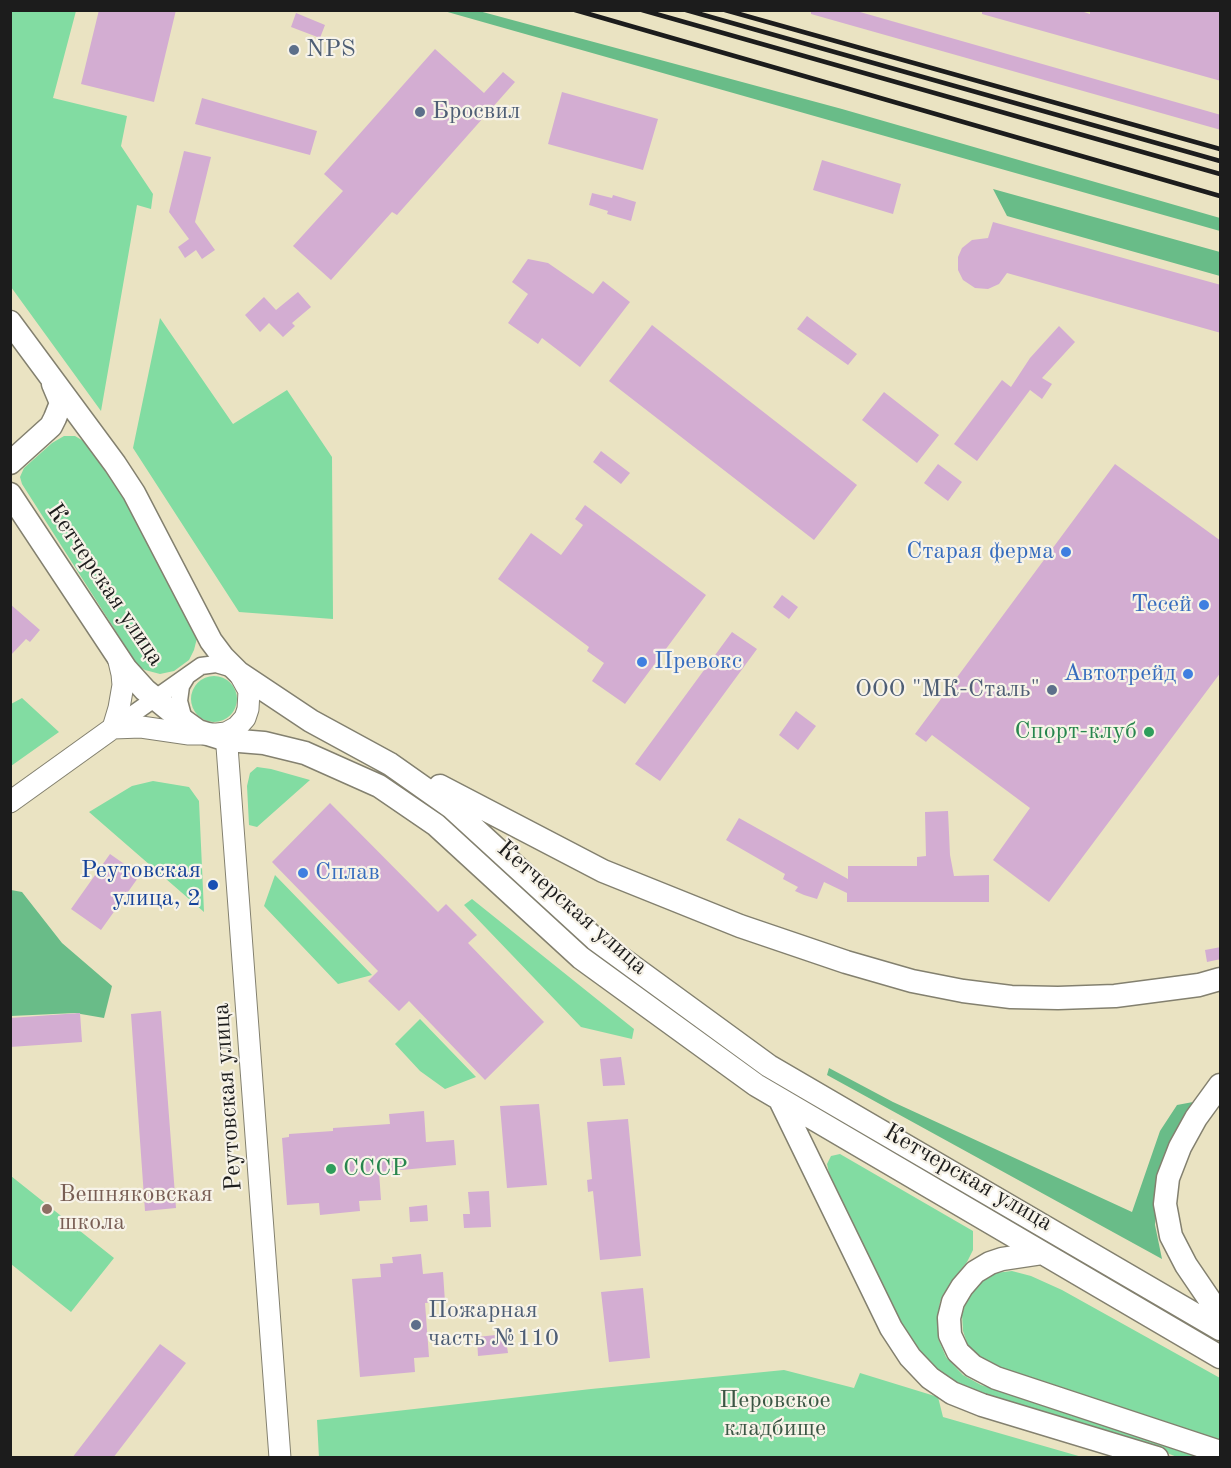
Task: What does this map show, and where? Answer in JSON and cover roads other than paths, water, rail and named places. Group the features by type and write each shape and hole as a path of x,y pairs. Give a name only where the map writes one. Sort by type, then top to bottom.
{"main road":[{"name":"Кетчерская улица","path":"10,322 134,493 211,641 239,673 311,721 390,764 451,807 595,939 769,1066 1221,1329"},
{"name":"Кетчерская улица","path":"10,463 56,418 61,403 44,368"},
{"name":"Кетчерская улица","path":"44,432 55,425 69,423 83,428 96,438"},
{"name":"Кетчерская улица","path":"10,494 118,657 137,682 154,699 213,733 305,753 380,786 436,825 581,958 756,1085 1221,1357"},
{"path":"390,764 442,787 603,871 740,926 846,962 912,981 1011,997 1058,998 1115,996 1199,985 1221,979"},
{"path":"1221,1085 1197,1118 1180,1147 1168,1178 1165,1204 1171,1236 1180,1256 1221,1315"},
{"path":"780,1100 891,1328 910,1357 930,1378 952,1393 982,1405 1157,1458"},
{"path":"1042,1253 990,1263 975,1272 962,1287 953,1302 949,1318 950,1335 958,1352 973,1366 996,1378 1221,1452"}],"street":[{"path":"113,728 123,685 123,674 118,657"},
{"path":"10,802 195,669 201,666 216,663 230,667 239,673 249,691 248,709 237,727 213,733 183,733 141,727 113,728"},
{"path":"195,669 185,679 179,693 180,709 213,733"},
{"name":"Реутовская улица","path":"213,733 280,1458"}],"railway":[{"path":"575,10 1220,196"},
{"path":"642,10 1220,174"},
{"path":"686,10 1220,161"},
{"path":"725,10 1220,149"}],"place":[{"name":"NPS","path":"294,50"},
{"name":"Бросвил","path":"420,112"},
{"name":"Старая ферма","path":"1066,552"},
{"name":"Тесей","path":"1204,605"},
{"name":"Превокс","path":"642,662"},
{"name":"Автотрейд","path":"1188,674"},
{"name":"ООО \"МК-Сталь\"","path":"1052,690"},
{"name":"Спорт-клуб","path":"1149,732"},
{"name":"Сплав","path":"303,873"},
{"name":"Реутовская улица, 2","path":"213,885"},
{"name":"СССР","path":"331,1169"},
{"name":"Вешняковская школа","path":"47,1209"},
{"name":"Пожарная часть №110","path":"416,1325"}],"park label":[{"name":"Перовское кладбище","path":"775,1415"}]}
